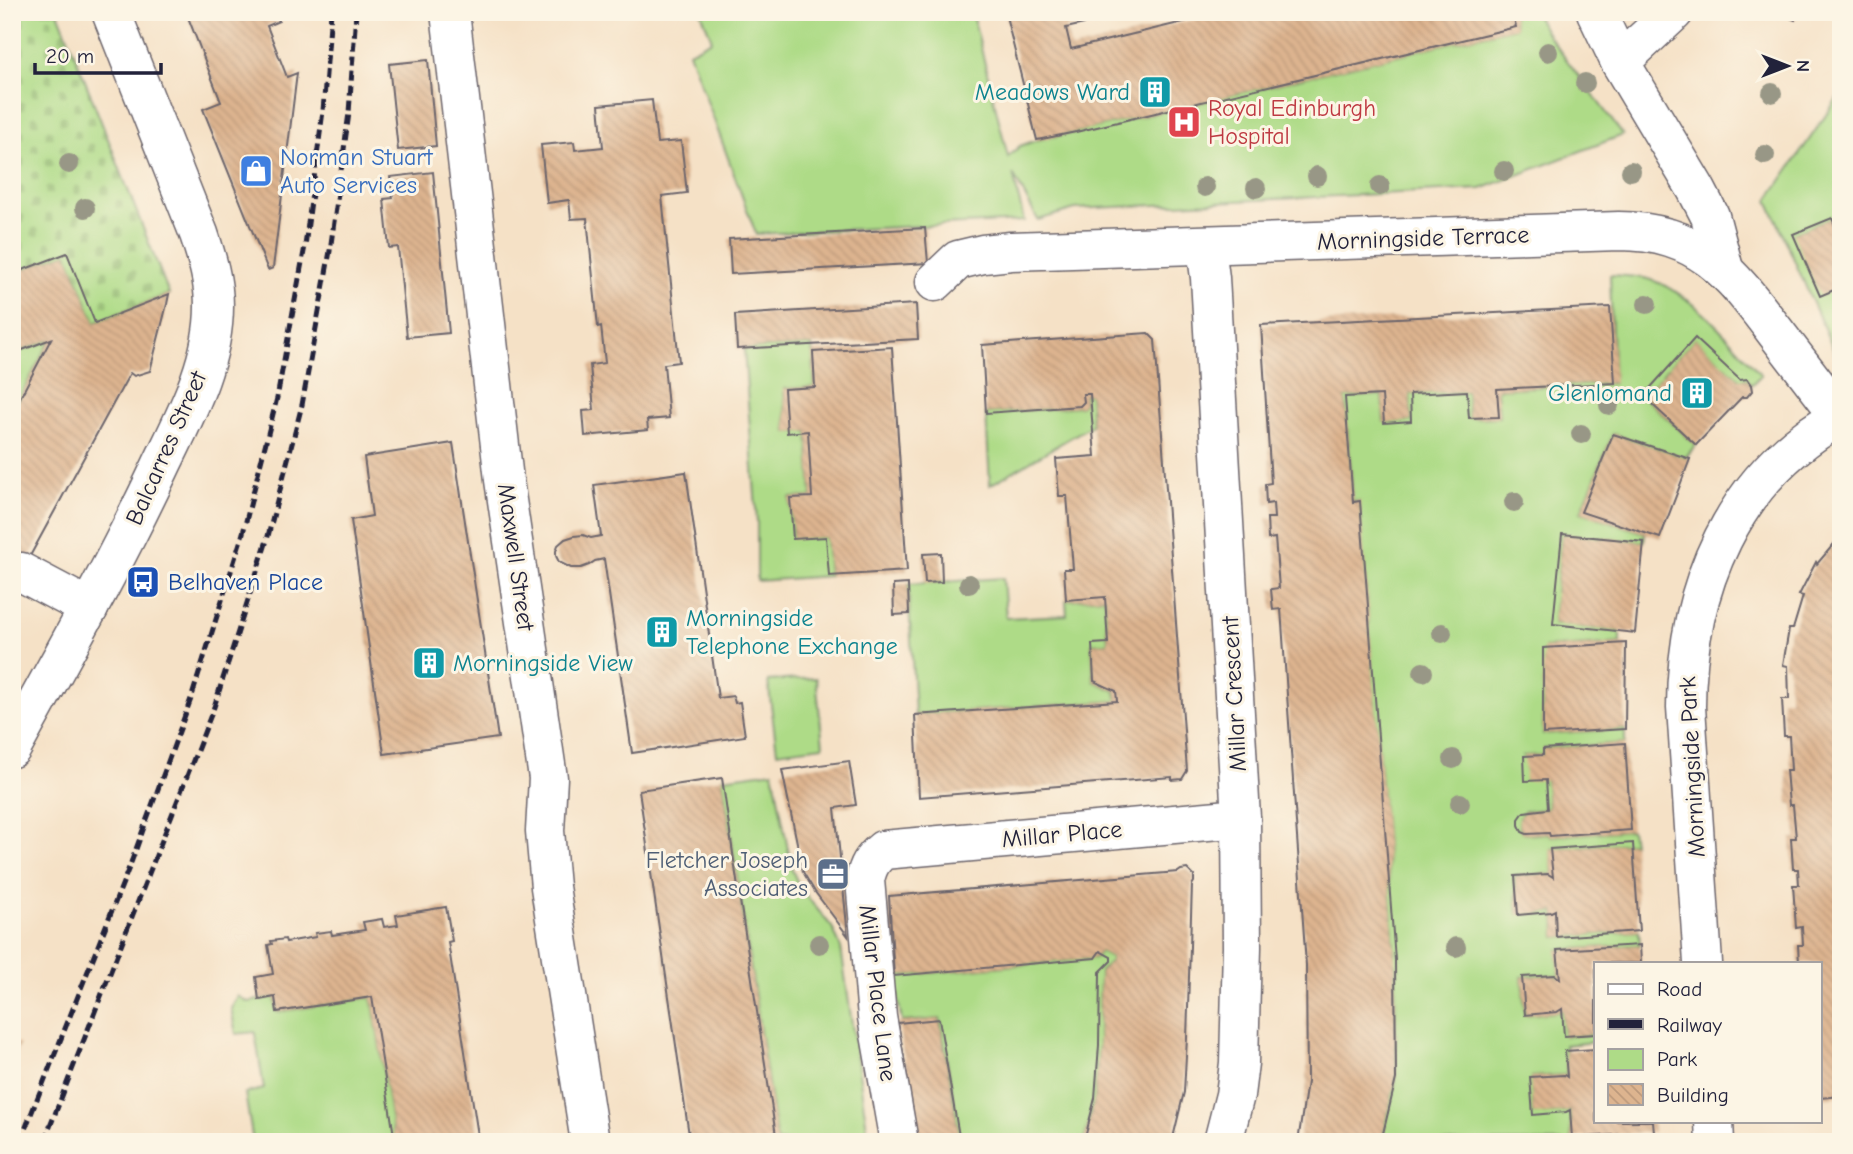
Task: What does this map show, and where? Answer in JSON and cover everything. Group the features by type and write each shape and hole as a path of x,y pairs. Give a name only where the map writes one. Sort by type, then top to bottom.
{"street":[{"name":"Balcarres Street","path":"12,748 146,500 196,393 206,357 214,308 208,263 199,234 111,12"},
{"name":"Maxwell Street","path":"450,12 504,480 548,778 545,831 550,887 590,1142"},
{"path":"1596,12 1620,62 1710,216 1724,269"},
{"path":"1610,12 1620,62"},
{"path":"1620,62 1674,12"},
{"path":"1669,238 1684,229 1693,213 1696,189"},
{"name":"Morningside Terrace","path":"935,282 958,260 984,254 1037,250 1635,231 1687,245 1724,269 1749,296 1840,416"},
{"name":"Millar Crescent","path":"1206,246 1241,818 1239,1063 1235,1095 1223,1142"},
{"name":"Morningside Park","path":"1703,962 1686,707 1687,670 1694,619 1714,557 1746,500 1793,449 1840,416"},
{"path":"21,572 89,608"},
{"name":"Millar Place","path":"883,850 1241,818"},
{"name":"Millar Place Lane","path":"883,850 870,862 865,880 877,1017 900,1142"},
{"path":"1714,1122 1715,1142"}],"green space":[{"path":"12,12 58,12 169,294 95,323 67,253 12,274"},
{"path":"701,12 972,12 1008,157 1020,146 1037,140 1515,27 1512,12 1534,12 1548,35 1623,135 1481,189 1075,209 1038,220 1013,174 1024,221 756,234 689,52 712,40"},
{"path":"1841,93 1841,239 1832,218 1794,234 1836,289 1841,300 1841,367 1768,200"},
{"path":"1610,275 1648,279 1680,295 1710,320 1761,375 1751,385 1747,379 1740,380 1695,339 1643,396 1696,445 1685,458 1613,434 1581,512 1645,533 1644,542 1562,535 1553,624 1620,631 1620,643 1544,648 1543,734 1625,729 1625,743 1544,749 1543,755 1524,756 1546,780 1548,809 1525,811 1520,817 1519,825 1525,833 1549,833 1550,836 1631,830 1633,843 1551,849 1553,877 1548,874 1515,876 1518,914 1555,910 1556,937 1639,931 1640,945 1558,950 1560,979 1554,975 1522,977 1525,1015 1557,1012 1562,1009 1564,1036 1594,1034 1594,1042 1565,1045 1567,1077 1531,1077 1533,1114 1570,1110 1572,1142 1381,1142 1396,1079 1395,960 1359,501 1353,502 1345,397 1382,395 1384,422 1411,421 1410,394 1467,391 1469,418 1499,417 1497,389 1614,383"},
{"path":"51,339 12,412 12,354"},
{"path":"812,345 815,387 784,389 787,432 808,431 812,497 790,498 793,538 826,537 829,576 757,581 757,522 744,349"},
{"path":"1083,394 1090,394 1092,425 990,485 986,413 1080,406 1084,402"},
{"path":"1003,578 1006,618 1067,615 1066,600 1105,597 1108,643 1092,644 1094,681 1116,691 1117,701 915,715 908,584"},
{"path":"816,678 823,746 777,752 768,681"},
{"path":"773,771 792,870 800,888 832,927 841,948 869,1142 777,1142 722,778"},
{"path":"1100,951 1111,957 1111,961 1100,972 1095,1098 1084,1142 960,1142 940,1019 902,1022 894,976 1095,958"},
{"path":"238,996 248,1002 275,997 277,1012 372,997 395,1142 253,1142 245,1093 264,1089 255,1032 236,1034 231,1008"}],"building":[{"name":"Norman Stuart Auto Services","path":"186,12 276,12 279,21 267,26 287,77 297,73 273,268 268,270 203,109 221,102"},
{"name":"Meadows Ward","path":"1005,12 1081,12 1084,24 1066,28 1071,49 1204,17 1203,12 1512,12 1516,27 1037,140"},
{"path":"1776,12 1798,12 1795,20"},
{"path":"428,60 436,146 398,150 389,64"},
{"path":"652,100 657,143 681,141 687,193 662,196 679,362 664,364 669,418 647,420 648,430 585,436 583,411 594,410 590,365 605,363 601,326 598,327 587,218 571,219 569,200 547,203 541,145 574,142 575,150 603,147 599,105"},
{"path":"433,172 449,333 407,337 398,247 389,248 384,199 393,198 390,177"},
{"path":"1832,218 1841,239 1841,287 1820,296 1793,234"},
{"path":"925,228 928,263 731,274 729,239"},
{"path":"67,253 95,323 169,294 150,371 134,376 130,373 12,589 12,413 51,339 12,354 12,274"},
{"path":"916,304 918,339 737,349 735,315"},
{"path":"1610,307 1615,383 1497,389 1499,417 1469,418 1467,391 1410,394 1411,421 1384,423 1382,395 1345,397 1353,502 1360,501 1395,960 1396,1079 1381,1142 1298,1142 1307,1082 1306,965 1281,609 1273,610 1271,589 1279,588 1275,538 1268,539 1267,518 1274,518 1273,503 1266,504 1265,484 1271,483 1261,325"},
{"path":"1148,333 1155,340 1187,771 1182,779 1172,780 1172,777 919,797 915,715 1117,701 1116,691 1094,681 1092,644 1108,643 1105,597 1066,600 1064,569 1073,569 1067,496 1059,496 1056,459 1095,456 1090,394 1083,394 1084,402 1080,406 986,413 982,345"},
{"name":"Glenlomand","path":"1695,338 1740,380 1747,379 1752,391 1747,397 1742,397 1696,445 1643,396"},
{"path":"892,347 907,571 829,576 826,537 793,539 790,498 812,497 808,431 787,433 784,389 815,387 813,352"},
{"path":"1613,434 1690,459 1660,538 1581,512"},
{"name":"Morningside View","path":"453,443 498,738 384,754 351,520 372,516 364,457"},
{"name":"Morningside Telephone Exchange","path":"686,472 718,698 733,696 735,703 740,702 745,736 632,753 604,559 581,568 571,568 559,562 556,551 565,539 574,536 601,536 594,485"},
{"path":"1841,532 1841,1096 1822,1098 1822,962 1799,962 1798,945 1803,945 1802,927 1796,928 1793,885 1799,885 1798,869 1793,869 1791,838 1796,838 1793,805 1789,805 1786,770 1791,770 1789,736 1784,736 1782,699 1789,699 1788,666 1783,665 1789,629 1793,629 1803,596 1799,595 1816,562 1817,564 1839,538 1837,536"},
{"path":"1562,534 1644,542 1635,633 1553,624"},
{"path":"941,553 942,582 925,583 923,554"},
{"path":"908,584 909,614 894,615 893,585"},
{"path":"1626,643 1625,729 1543,734 1543,648"},
{"path":"1625,743 1631,830 1550,836 1549,833 1522,832 1519,819 1524,812 1548,809 1546,780 1525,781 1524,756 1543,755 1543,749"},
{"path":"849,761 856,805 835,808 848,936 803,872 782,770"},
{"path":"722,778 777,1142 690,1142 639,790"},
{"path":"1633,843 1639,931 1556,937 1555,910 1518,915 1515,876 1548,874 1553,877 1550,849"},
{"path":"1187,869 1194,876 1194,882 1187,1038 1184,1092 1172,1142 1084,1142 1095,1098 1100,972 1111,961 1111,957 1100,951 1095,958 894,976 889,896 1178,872"},
{"path":"446,907 452,941 448,942 479,1142 395,1142 372,997 277,1012 275,997 259,1000 256,977 273,974 268,945 272,944 271,941 285,939 286,942 316,937 315,933 331,931 332,935 365,930 363,922 382,919 384,927 398,925 396,915"},
{"path":"1640,945 1641,962 1594,962 1594,1034 1564,1036 1562,1009 1557,1012 1525,1015 1522,977 1555,975 1560,979 1557,950"},
{"path":"939,1019 960,1142 918,1142 898,1023"},
{"path":"12,1041 20,1044 12,1063"},
{"path":"1594,1049 1594,1122 1653,1122 1654,1132 1572,1138 1570,1110 1533,1115 1530,1077 1567,1077 1565,1051"}],"railway":[{"path":"20,1142 132,860 192,696 243,533 277,398 305,246 323,111 331,12"},
{"path":"44,1142 214,707 267,540 302,405 330,251 349,113 356,12"}],"place":[{"name":"Meadows Ward","path":"1155,92"},
{"name":"Royal Edinburgh Hospital","path":"1184,122"},
{"name":"Norman Stuart Auto Services","path":"256,171"},
{"name":"Glenlomand","path":"1697,393"},
{"name":"Belhaven Place","path":"143,582"},
{"name":"Morningside Telephone Exchange","path":"662,632"},
{"name":"Morningside View","path":"429,663"},
{"name":"Fletcher Joseph Associates","path":"833,874"}]}
